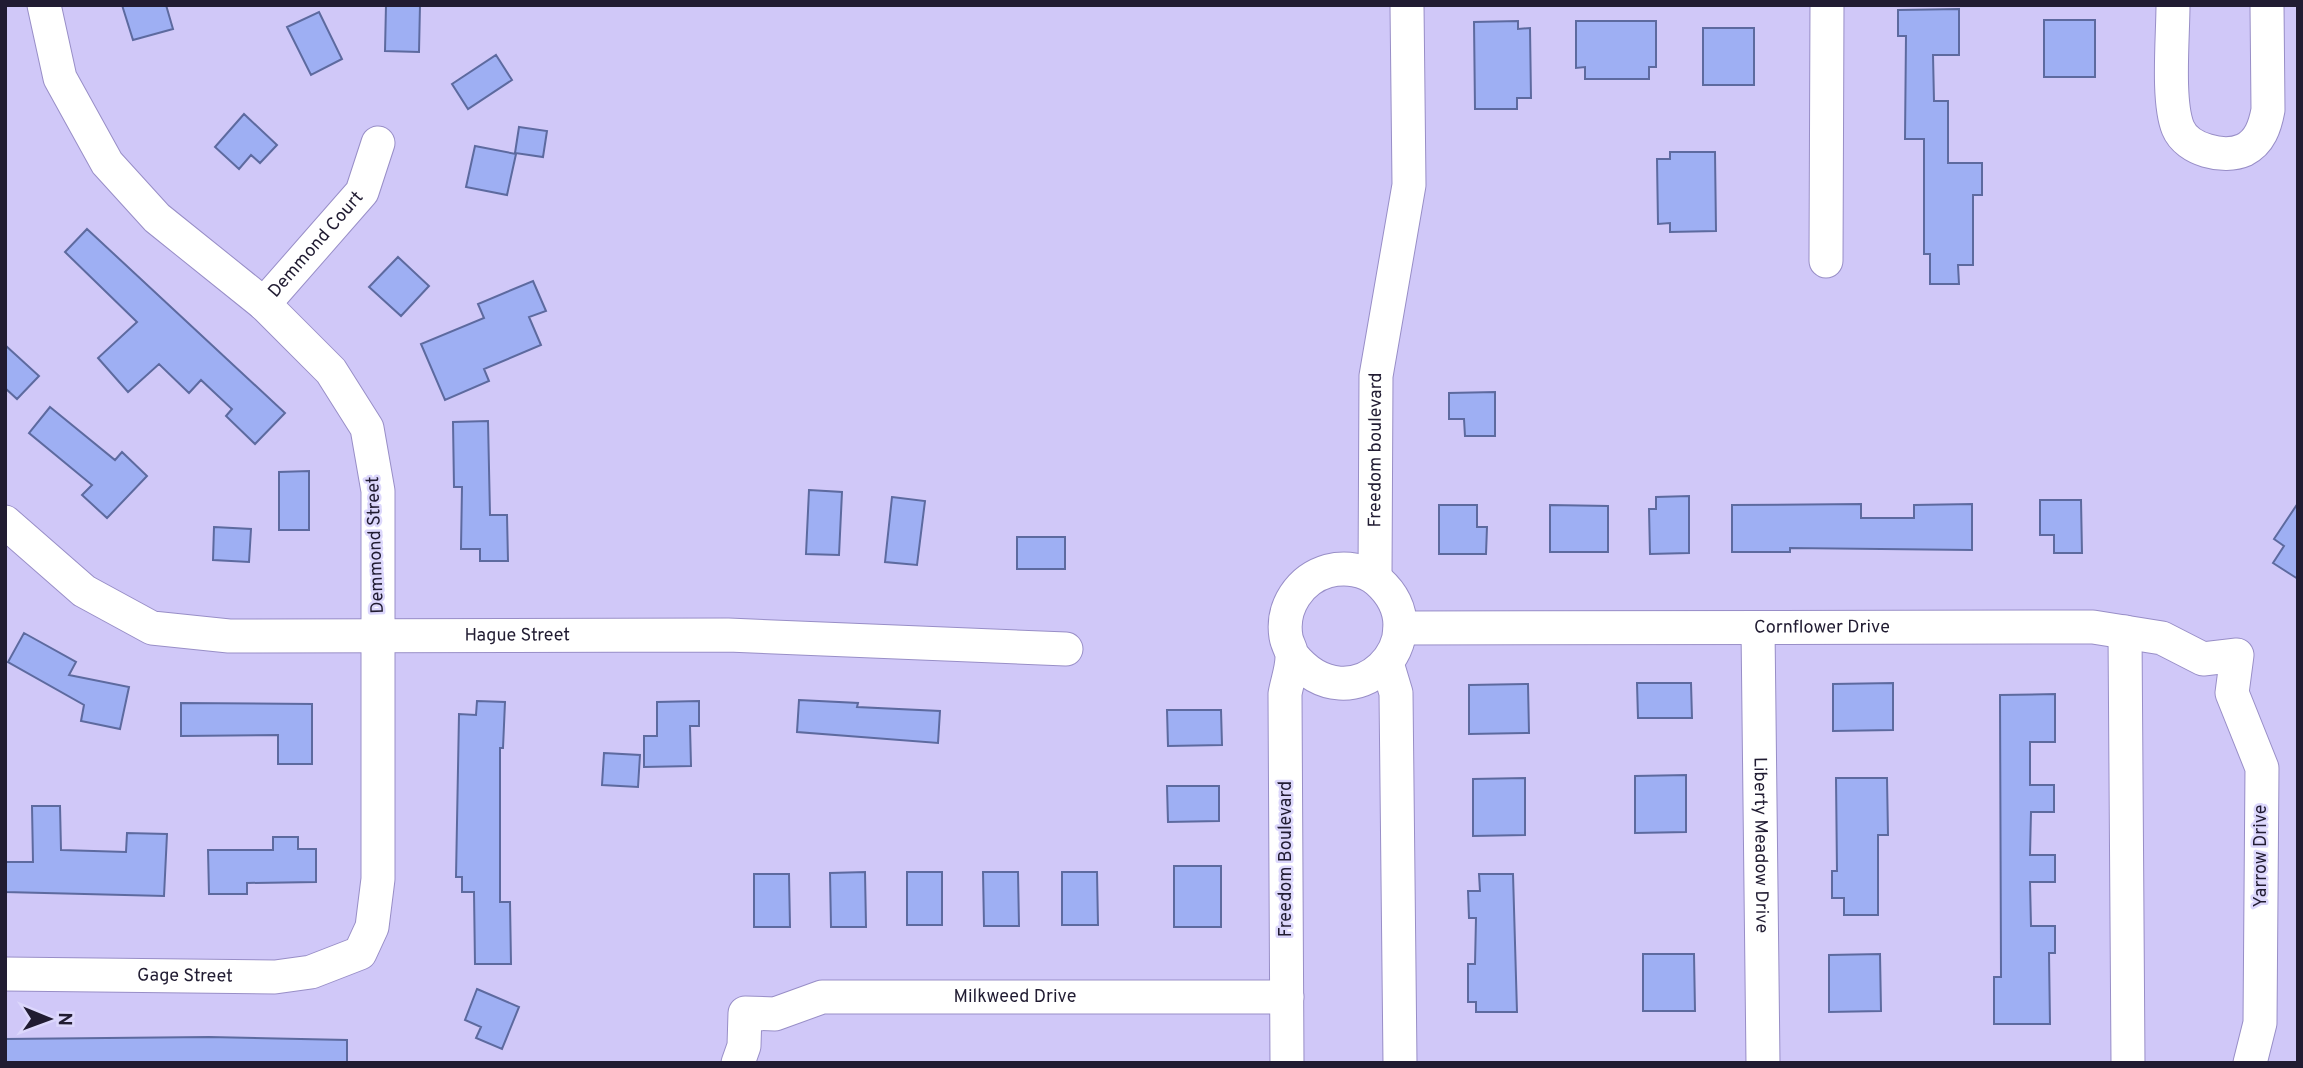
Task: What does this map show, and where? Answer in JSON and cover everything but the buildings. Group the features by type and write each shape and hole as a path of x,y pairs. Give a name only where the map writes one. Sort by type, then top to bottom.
{"street":[{"name":"Demmond Street","path":"44,5 60,78 107,163 157,218 264,304 331,370 367,428 378,491 378,879 372,927 360,953"},
{"name":"Freedom boulevard","path":"1375,578 1376,376 1409,186 1407,5"},
{"path":"1826,261 1828,5"},
{"path":"2173,5 2174,105 2179,131 2199,147 2225,152 2244,150 2255,142 2265,127 2268,110 2267,5"},
{"name":"Demmond Court","path":"264,304 362,192 378,143"},
{"name":"Hague Street","path":"5,522 84,591 152,628 229,636 727,635 1066,649"},
{"path":"1338,568 1357,570 1375,578 1389,592 1398,609 1400,628 1397,647 1387,663 1374,676 1356,683 1338,684 1312,675 1292,655 1286,637 1285,619 1291,600 1303,584 1319,574 1338,568"},
{"name":"Cornflower Drive","path":"1400,628 2093,627 2162,638 2203,659 2237,654"},
{"name":"Liberty Meadow Drive","path":"1758,628 1763,1063"},
{"path":"2125,632 2128,1063"},
{"name":"Yarrow Drive","path":"2237,654 2232,693 2262,768 2260,1023 2250,1063"},
{"name":"Freedom Boulevard","path":"1287,1063 1285,694 1292,655"},
{"path":"1387,663 1396,693 1400,1063"},
{"name":"Gage Street","path":"5,974 275,977 311,972 360,953"},
{"name":"Milkweed Drive","path":"738,1063 744,1046 745,1013 775,1014 822,997 1287,997"}]}
